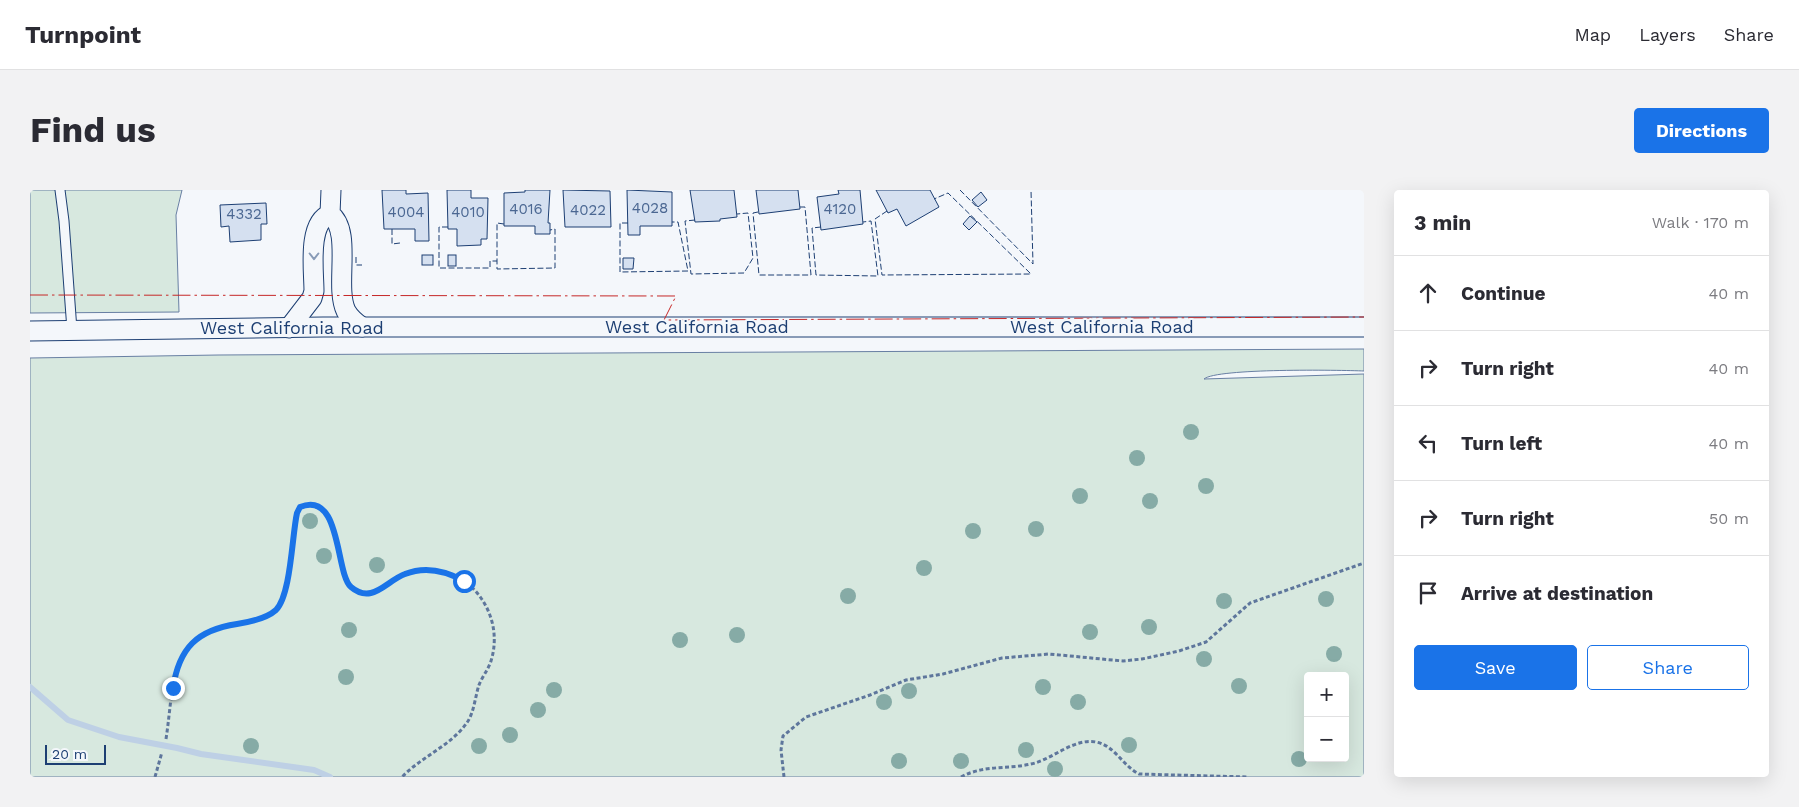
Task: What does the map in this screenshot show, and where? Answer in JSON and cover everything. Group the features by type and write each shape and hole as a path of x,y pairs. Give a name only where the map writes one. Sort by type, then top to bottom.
{"street":[{"path":"331,190 330,214 337,222 341,232 340,274 346,310 352,319 362,327"},
{"path":"289,328 312,298 314,291 314,240 322,218 330,214"},
{"name":"West California Road","path":"30,331 362,327 1364,327"}],"lane":[{"path":"60,190 72,330"}],"path":[{"path":"166,739 174,679 183,652 202,635 218,628 258,619 276,610 284,594 297,513 300,507 311,505 321,509 330,522 342,555 346,581 357,591 363,594 376,592 407,573 424,570 445,572 469,584 487,605 495,645 491,662 482,679 467,723 453,738 415,765 402,777"},
{"path":"784,777 781,750 783,736 806,717 825,709 870,695 906,680 943,674 1002,658 1048,654 1123,661 1179,651 1206,642 1250,604 1334,572 1364,563"},
{"path":"961,777 981,768 1036,763 1080,742 1096,742 1108,748 1125,765 1139,774 1247,777"},
{"path":"155,777 162,752"}],"shaded area":[{"path":"30,190 182,190 176,215 179,312 30,313"},
{"path":"1364,349 1364,371 1254,371 1214,375 1204,379 1364,374 1364,777 30,777 30,358 218,355"}],"building":[{"path":"382,190 406,190 406,194 428,193 429,241 415,241 415,229 384,229"},
{"path":"447,190 471,190 471,198 488,198 487,239 481,239 481,245 457,246 457,229 448,229"},
{"path":"525,190 550,190 548,223 550,223 550,234 535,234 535,226 504,226 504,193 525,192"},
{"path":"563,190 610,191 611,227 565,227"},
{"path":"627,190 672,192 672,226 640,226 640,235 628,235"},
{"path":"690,190 734,190 737,217 720,219 720,221 695,222"},
{"path":"756,190 798,190 800,209 759,214"},
{"path":"838,190 860,190 863,224 821,230 817,197 839,194"},
{"path":"876,190 930,190 939,207 906,226 897,209 888,213"},
{"path":"981,192 987,200 978,207 972,200"},
{"path":"266,203 267,224 261,224 261,240 230,242 229,226 221,227 220,205"},
{"path":"970,216 977,222 969,230 963,224"},
{"path":"422,255 433,255 433,265 422,265"},
{"path":"448,255 456,255 456,266 448,266"},
{"path":"623,258 634,258 633,269 623,269"}],"waterway":[{"path":"30,687 68,720 119,737 201,754 314,770 330,777"}],"fence":[{"path":"960,190 1033,264 1031,190"},
{"path":"887,211 875,219 882,275 1031,274 948,193 934,199"},
{"path":"758,212 753,213 759,275 811,275 805,207 800,207"},
{"path":"695,220 685,221 691,274 744,273 753,258 748,213 737,214"},
{"path":"821,227 812,228 816,275 878,276 871,221 863,222"},
{"path":"628,223 620,223 620,272 688,271 678,222 672,222"},
{"path":"504,224 497,223 497,269 555,268 555,229 550,230"},
{"path":"448,227 439,227 439,268 490,268 490,261 497,261"},
{"path":"392,229 392,244 400,243"},
{"path":"356,257 356,265 362,265"}],"power":[{"path":"30,295 676,296 664,320 1364,317"}],"route":[{"path":"173,688 176,671 183,652 194,641 218,628 265,617 276,610 284,594 297,513 300,507 305,505 321,509 328,517 342,555 346,581 351,587 363,594 382,590 399,576 416,571 445,572 464,581"}]}
